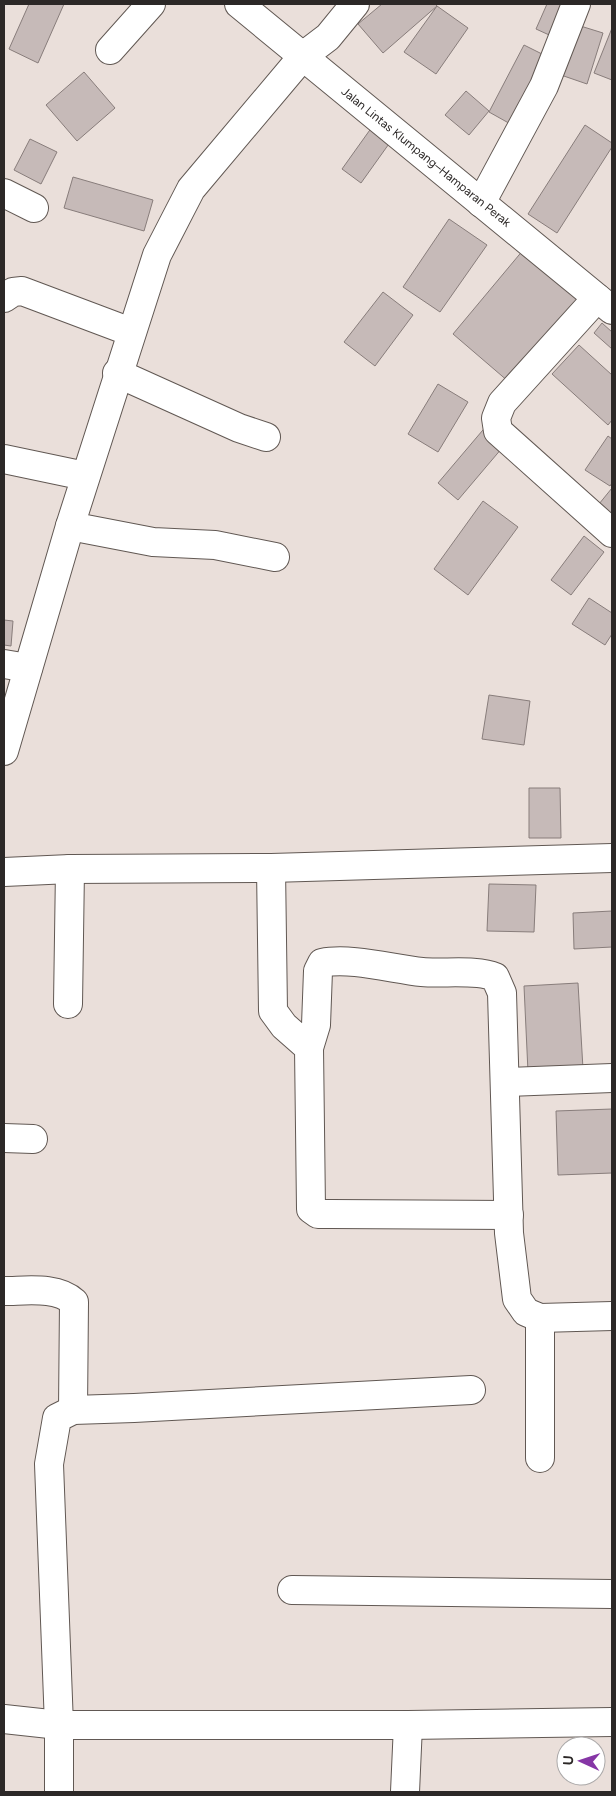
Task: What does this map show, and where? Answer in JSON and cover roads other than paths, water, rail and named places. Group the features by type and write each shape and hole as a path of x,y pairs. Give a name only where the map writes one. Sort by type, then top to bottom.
{"street":[{"path":"110,50 151,4"},
{"name":"Jalan Lintas Klumpang–Hamparan Perak","path":"239,4 605,304"},
{"path":"4,751 16,666 70,526 117,373 157,255 191,189 303,56 328,36 355,4"},
{"path":"481,203 544,86 576,4"},
{"path":"4,193 34,208"},
{"path":"4,298 13,292 22,291 131,332"},
{"path":"605,304 502,403 496,418 498,431 612,533"},
{"path":"117,373 239,428 266,438"},
{"path":"4,459 85,476"},
{"path":"70,526 153,542 215,545 275,557"},
{"path":"4,872 70,869 271,868 612,858"},
{"path":"271,868 273,1011 284,1026 309,1048"},
{"path":"68,1004 70,869"},
{"path":"509,1215 318,1214 310,1209 309,1048 316,1025 318,970 322,963 360,964 419,972 491,975 498,980 502,993 509,1215 518,1299 526,1312 540,1318 612,1316"},
{"path":"505,1082 612,1078"},
{"path":"4,1138 33,1139"},
{"path":"4,1291 55,1292 68,1296 74,1302 73,1410"},
{"path":"540,1318 540,1458"},
{"path":"59,1792 59,1725 49,1464 57,1418 73,1410 471,1390"},
{"path":"292,1590 612,1594"},
{"path":"4,1719 59,1725 408,1725 612,1722"},
{"path":"405,1792 408,1725"}]}
